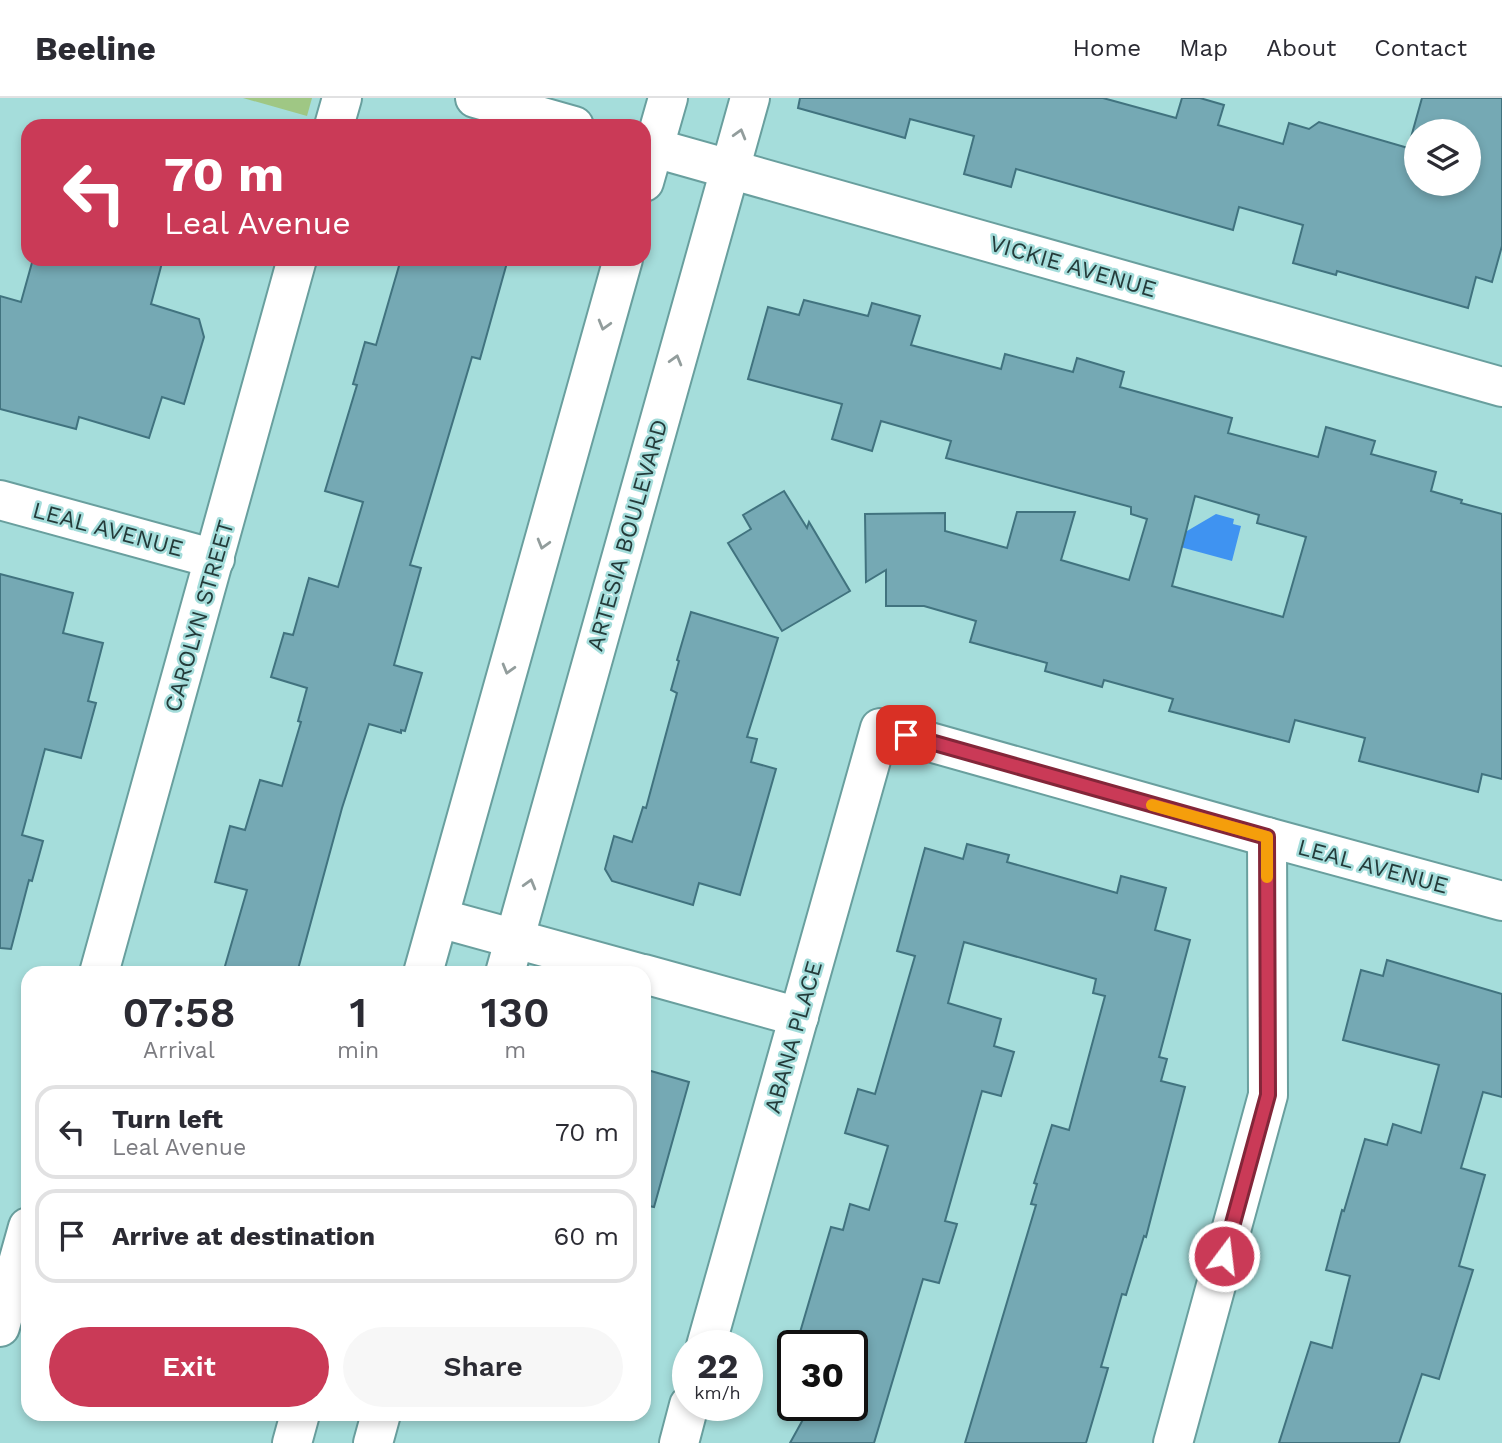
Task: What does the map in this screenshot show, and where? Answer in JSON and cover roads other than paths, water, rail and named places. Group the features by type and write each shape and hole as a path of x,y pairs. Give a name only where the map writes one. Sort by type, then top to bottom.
{"street":[{"path":"336,119 342,98"},
{"path":"475,98 549,119"},
{"path":"651,147 668,98"},
{"name":"ARTESIA BOULEVARD","path":"510,956 750,98"},
{"name":"VICKIE AVENUE","path":"651,160 730,170 1502,387"},
{"name":"CAROLYN STREET","path":"101,966 296,266"},
{"path":"425,966 621,266"},
{"name":"LEAL AVENUE","path":"0,500 215,559"},
{"name":"LEAL AVENUE","path":"880,728 1502,901"},
{"name":"ABANA PLACE","path":"711,1330 880,728"},
{"path":"1173,1443 1268,1095 1267,837"},
{"path":"439,918 510,956 583,966"},
{"path":"651,976 799,1017"},
{"path":"0,1328 21,1252"},
{"path":"292,1443 298,1421"},
{"path":"373,1443 379,1421"},
{"path":"679,1443 685,1421"}],"water":[{"path":"1216,514 1234,519 1233,524 1241,526 1232,561 1173,545 1178,529 1187,531"}]}
